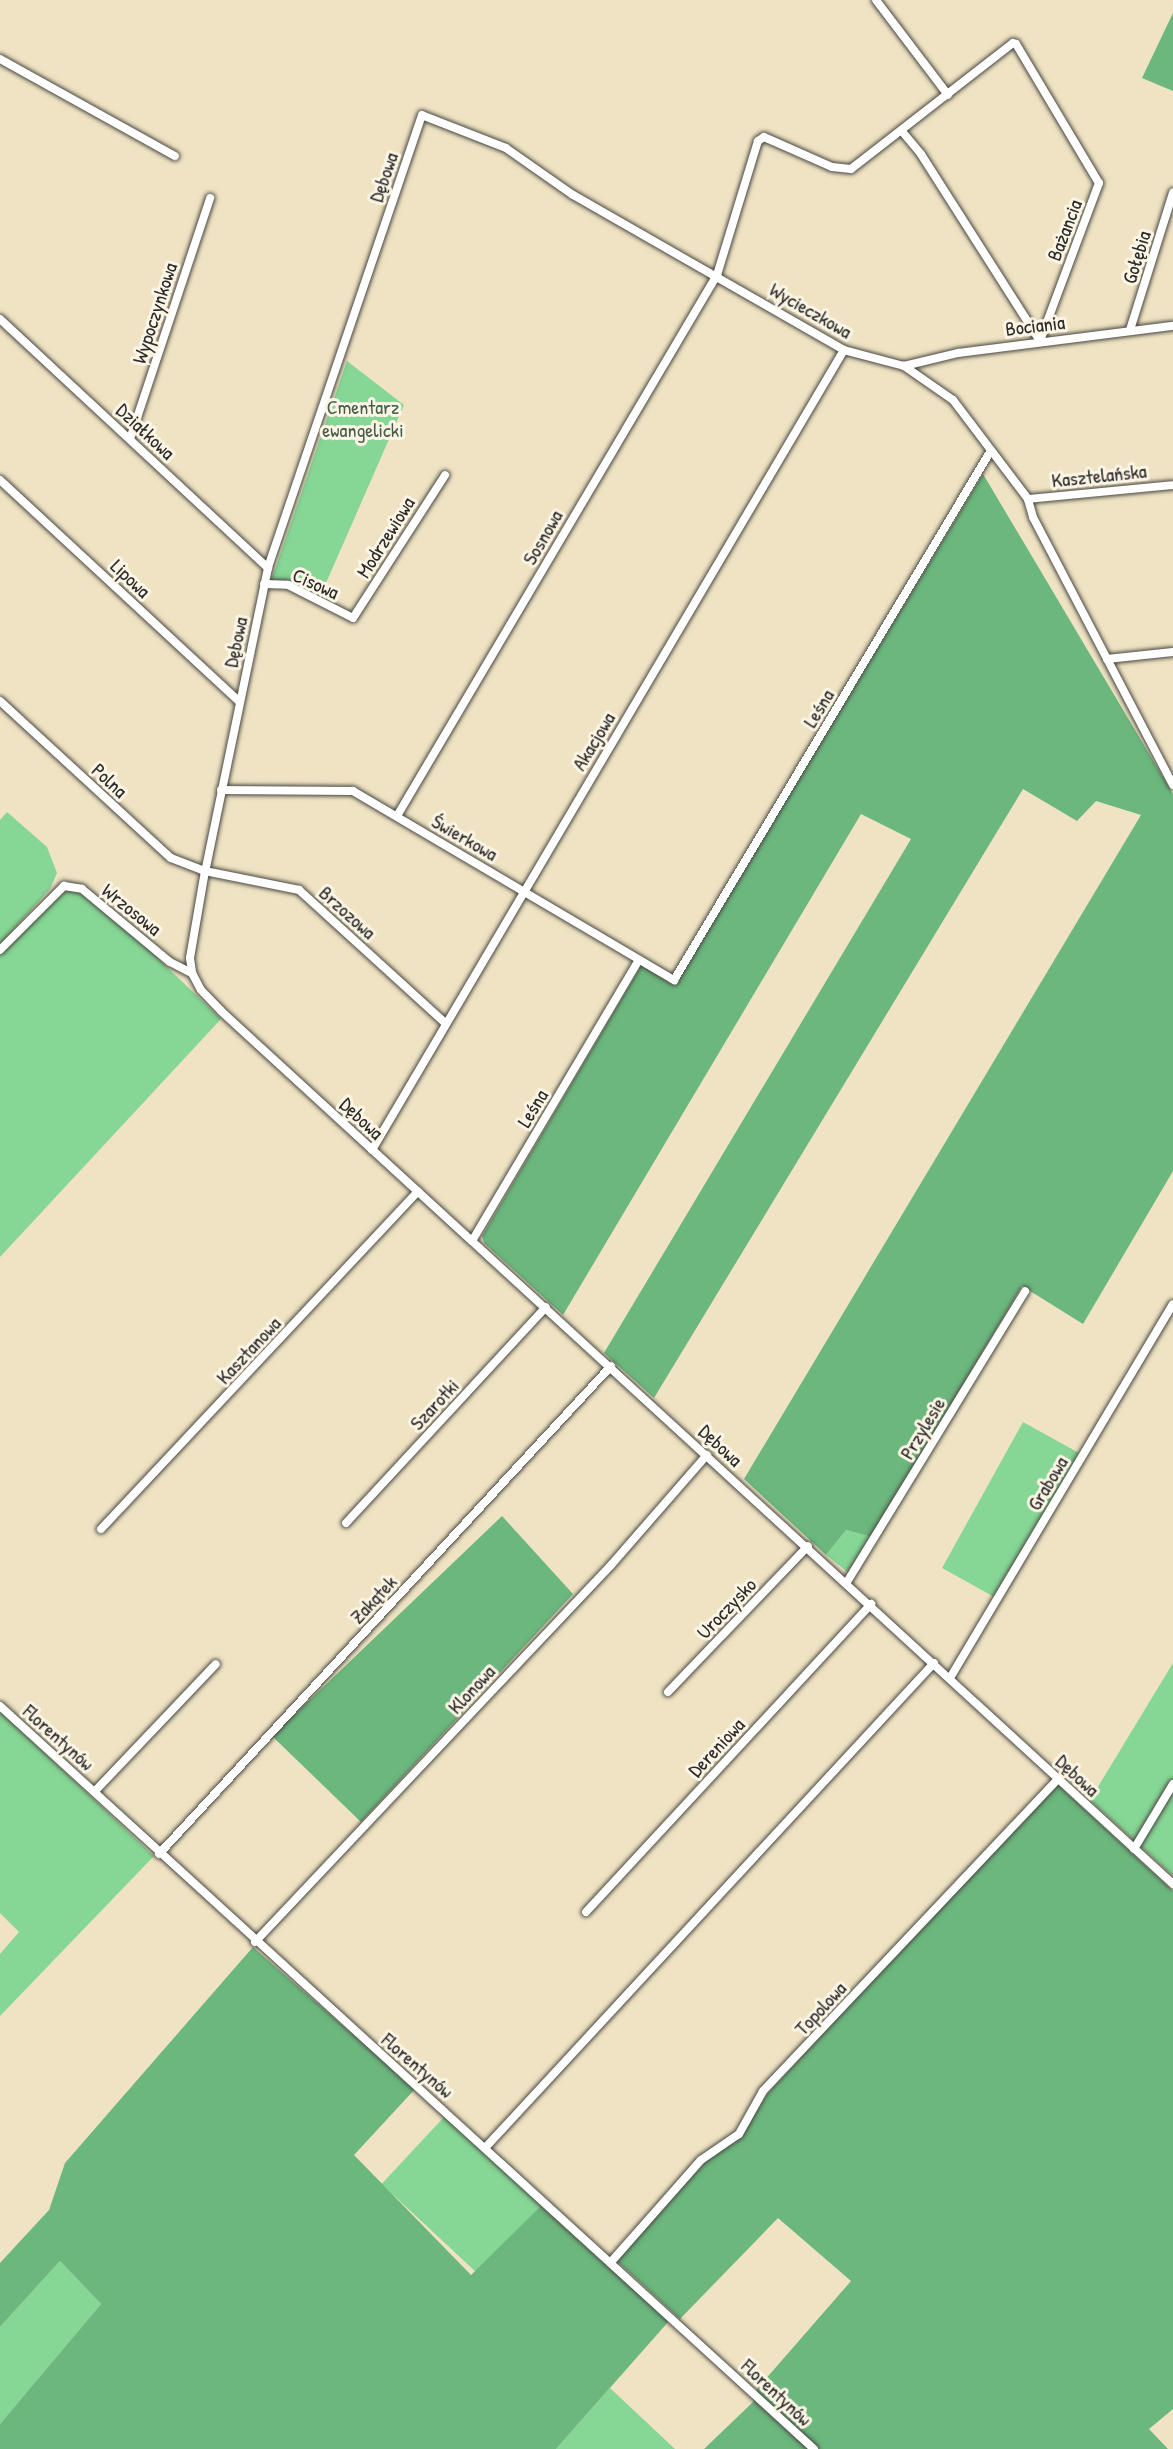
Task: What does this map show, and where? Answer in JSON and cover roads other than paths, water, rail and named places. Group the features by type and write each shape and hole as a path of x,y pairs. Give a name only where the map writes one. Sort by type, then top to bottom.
{"street":[{"path":"876,0 948,95"},
{"name":"Bażancia","path":"717,275 758,141 764,137 842,170 851,169 1013,43 1016,44 1099,183 1040,341"},
{"path":"0,59 175,156"},
{"name":"Wycieczkowa","path":"422,115 506,148 573,195 717,275 844,350 904,366 952,400 990,452 1029,499 1033,517 1173,785"},
{"name":"Dębowa","path":"422,115 268,568 205,871 190,958 192,973 201,990 221,1011 808,1546 1173,1884"},
{"path":"902,131 921,154 1040,341"},
{"name":"Gołębia","path":"1130,330 1173,193"},
{"name":"Wypoczynkowa","path":"130,439 210,198"},
{"name":"Sosnowa","path":"397,816 717,275"},
{"name":"Działkowa","path":"0,319 268,568"},
{"name":"Bociania","path":"904,366 958,352 1173,326"},
{"name":"Akacjowa","path":"372,1150 844,350"},
{"name":"Leśna","path":"674,980 990,452"},
{"name":"Modrzewiowa","path":"353,618 445,475"},
{"name":"Lipowa","path":"0,480 239,701"},
{"name":"Kasztelańska","path":"1029,499 1173,485"},
{"name":"Cisowa","path":"264,584 288,585 353,618"},
{"path":"1107,659 1173,652"},
{"name":"Polna","path":"0,701 171,858 205,871"},
{"name":"Świerkowa","path":"221,790 353,791 674,980"},
{"name":"Brzozowa","path":"205,871 299,890 445,1023"},
{"name":"Wrzosowa","path":"0,950 63,886 82,889 170,962 192,973"},
{"name":"Leśna","path":"472,1241 639,960"},
{"name":"Kasztanowa","path":"100,1528 418,1192"},
{"name":"Przylesie","path":"847,1582 1024,1291"},
{"name":"Grabowa","path":"950,1678 1173,1304"},
{"name":"Szarotki","path":"346,1523 546,1307"},
{"name":"Zakątek","path":"159,1854 611,1366"},
{"name":"Klonowa","path":"255,1942 611,1565 707,1455"},
{"name":"Uroczysko","path":"668,1692 808,1546"},
{"name":"Dereniowa","path":"586,1912 871,1604"},
{"path":"485,2148 934,1663"},
{"path":"95,1791 216,1664"},
{"name":"Florentynów","path":"0,1706 95,1791 159,1854 255,1942 611,2262 814,2449"},
{"name":"Topolowa","path":"611,2262 701,2160 739,2134 763,2091 1058,1779"},
{"path":"1134,1849 1173,1784"}],"park label":[{"name":"Cmentarz ewangelicki","path":"363,418"}]}
